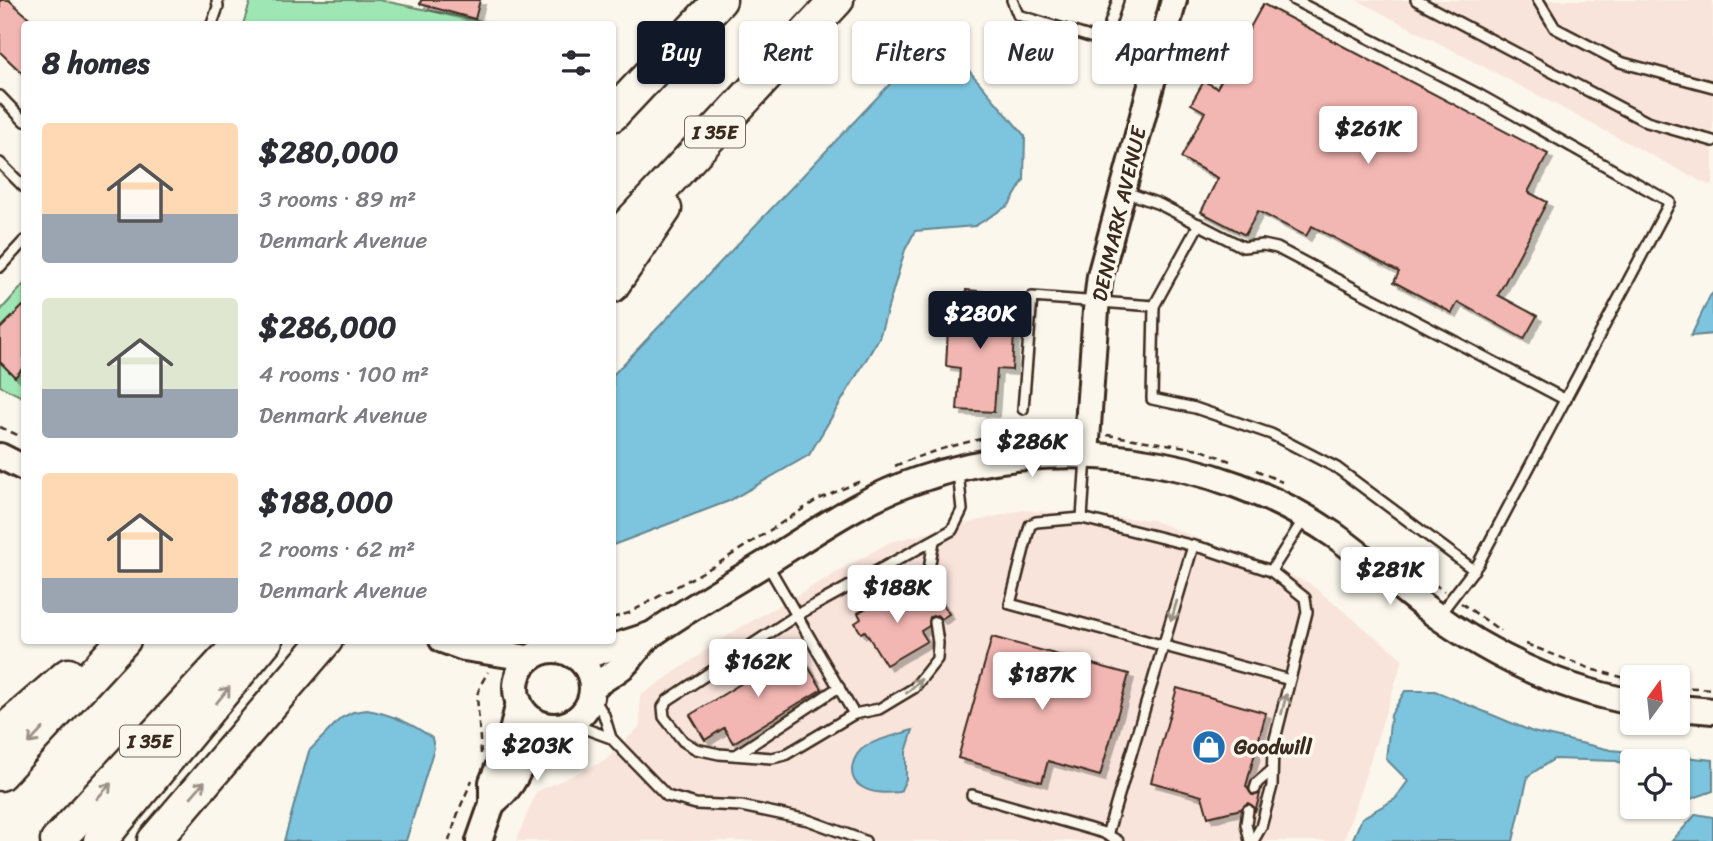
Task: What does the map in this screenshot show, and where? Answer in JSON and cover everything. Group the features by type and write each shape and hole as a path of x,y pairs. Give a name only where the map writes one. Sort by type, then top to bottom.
{"highway":[{"path":"616,111 720,0"},
{"name":"I 35E","path":"616,239 837,0"},
{"path":"616,280 724,122"},
{"path":"0,734 105,644"},
{"path":"0,774 120,644"},
{"name":"I 35E","path":"57,841 239,644"},
{"path":"100,841 263,644"},
{"path":"154,841 323,644"}],"street":[{"name":"DENMARK AVENUE","path":"1168,21 1174,0"},
{"name":"DENMARK AVENUE","path":"1086,455 1097,300 1104,255 1151,84"},
{"path":"572,655 592,654 650,635 861,503 918,480 1018,457 1086,455 1158,464 1203,474 1250,490 1305,518 1371,562 1438,616 1513,663 1581,689 1620,699"},
{"path":"0,456 21,466"},
{"path":"492,804 509,787 530,745 541,732 581,716 592,691 622,666 650,635"},
{"path":"453,644 528,658 553,649 572,655 579,658 591,676 592,691"},
{"path":"453,644 492,668 517,692 520,708 536,722 563,724"},
{"path":"479,841 492,804 492,782 511,736 517,692 528,658"},
{"path":"1690,709 1713,711"}],"lane":[{"path":"213,21 218,7 217,0"},
{"path":"1012,0 1018,15 1092,37"},
{"path":"1111,21 1118,0"},
{"path":"1294,0 1478,94 1670,202 1474,570 1438,616"},
{"path":"1416,0 1647,122 1713,141"},
{"path":"1429,7 1437,0"},
{"path":"1538,0 1555,29 1620,62 1713,87"},
{"path":"0,96 21,118"},
{"path":"0,163 21,184"},
{"path":"1122,191 1159,204 1243,247 1278,248 1566,400"},
{"path":"1199,224 1154,306 1152,399 1195,408 1271,434 1337,468 1474,570"},
{"path":"0,267 21,244"},
{"path":"1023,409 1032,297 1154,306"},
{"path":"1082,518 1086,455"},
{"path":"935,622 937,659 914,688 879,709 854,714 785,755 772,758 696,749 683,741 664,717 663,707 668,700 797,615 952,530 962,510 958,469"},
{"path":"1252,841 1261,827 1272,786 1273,747 1290,680 1307,611 1305,598 1271,571 1193,546 1082,518 1036,522 1030,525 1010,604 1290,680"},
{"path":"1271,571 1305,518"},
{"path":"927,603 927,580 934,541"},
{"path":"1107,835 1193,546"},
{"path":"766,562 854,714"},
{"path":"736,755 839,688"},
{"path":"592,691 604,715 611,738 667,796 696,804 741,806 808,820 865,841"},
{"path":"563,724 611,738"},
{"path":"1255,789 1257,783 1271,771"},
{"path":"972,795 1107,835 1118,841"},
{"path":"1248,810 1246,824 1252,841"}],"path":[{"path":"0,427 21,437"},
{"path":"479,763 477,695 492,668"},
{"path":"1690,688 1713,689"},
{"path":"449,841 458,810 474,775"}],"shaded area":[{"path":"1357,0 1713,0 1713,186 1704,183"},
{"path":"1022,510 1152,520 1309,583 1403,659 1344,841 516,841 536,792 606,760 640,726 640,696 736,630 890,542"}],"green space":[{"path":"251,0 379,0 480,21 244,21"},
{"path":"21,287 21,396 0,386 0,311"}],"water":[{"path":"970,72 1025,136 1024,180 1009,205 975,226 915,231 905,250 879,338 809,455 729,501 616,544 616,372 890,84 970,84"},
{"path":"1713,293 1713,334 1691,336 1710,296"},
{"path":"1405,691 1435,691 1533,732 1620,751 1620,762 1554,759 1528,776 1513,841 1352,841 1362,818 1395,799 1408,781 1386,759 1391,715"},
{"path":"367,710 401,720 432,738 434,748 406,841 284,841 309,751 341,718 353,712"},
{"path":"913,730 906,752 906,779 900,792 875,792 857,783 853,778 852,766 861,750 877,741"},
{"path":"1690,758 1713,760 1713,791 1690,799"},
{"path":"1696,814 1713,817 1713,841 1672,841"}],"building":[{"path":"0,0 9,0 33,21 21,21 21,72 0,52"},
{"path":"421,0 480,0 475,19 420,4"},
{"path":"1263,4 1548,154 1528,192 1547,202 1498,295 1537,316 1524,339 1458,302 1452,313 1394,282 1399,272 1312,226 1306,236 1258,211 1245,235 1201,212 1218,178 1181,158 1205,112 1191,104 1202,84 1217,88 1219,84 1253,84 1253,22"},
{"path":"966,290 1002,293 999,333 1014,334 1012,370 997,369 994,412 957,410 960,368 946,366 948,329 963,330"},
{"path":"21,308 21,370 15,377 0,362 0,329"},
{"path":"899,588 913,611 921,606 926,610 931,609 934,598 938,596 949,614 941,619 937,615 930,617 929,626 921,631 927,641 886,665 865,631 861,633 855,623 861,619 858,613"},
{"path":"992,637 1129,674 1100,776 1048,761 1042,782 958,758"},
{"path":"797,649 822,689 733,743 724,728 705,740 690,715"},
{"name":"Goodwill","path":"1177,688 1266,713 1246,786 1252,795 1260,794 1255,812 1254,807 1248,803 1241,809 1208,817 1202,796 1151,782"}],"place":[{"name":"Goodwill","path":"1209,747"}]}
